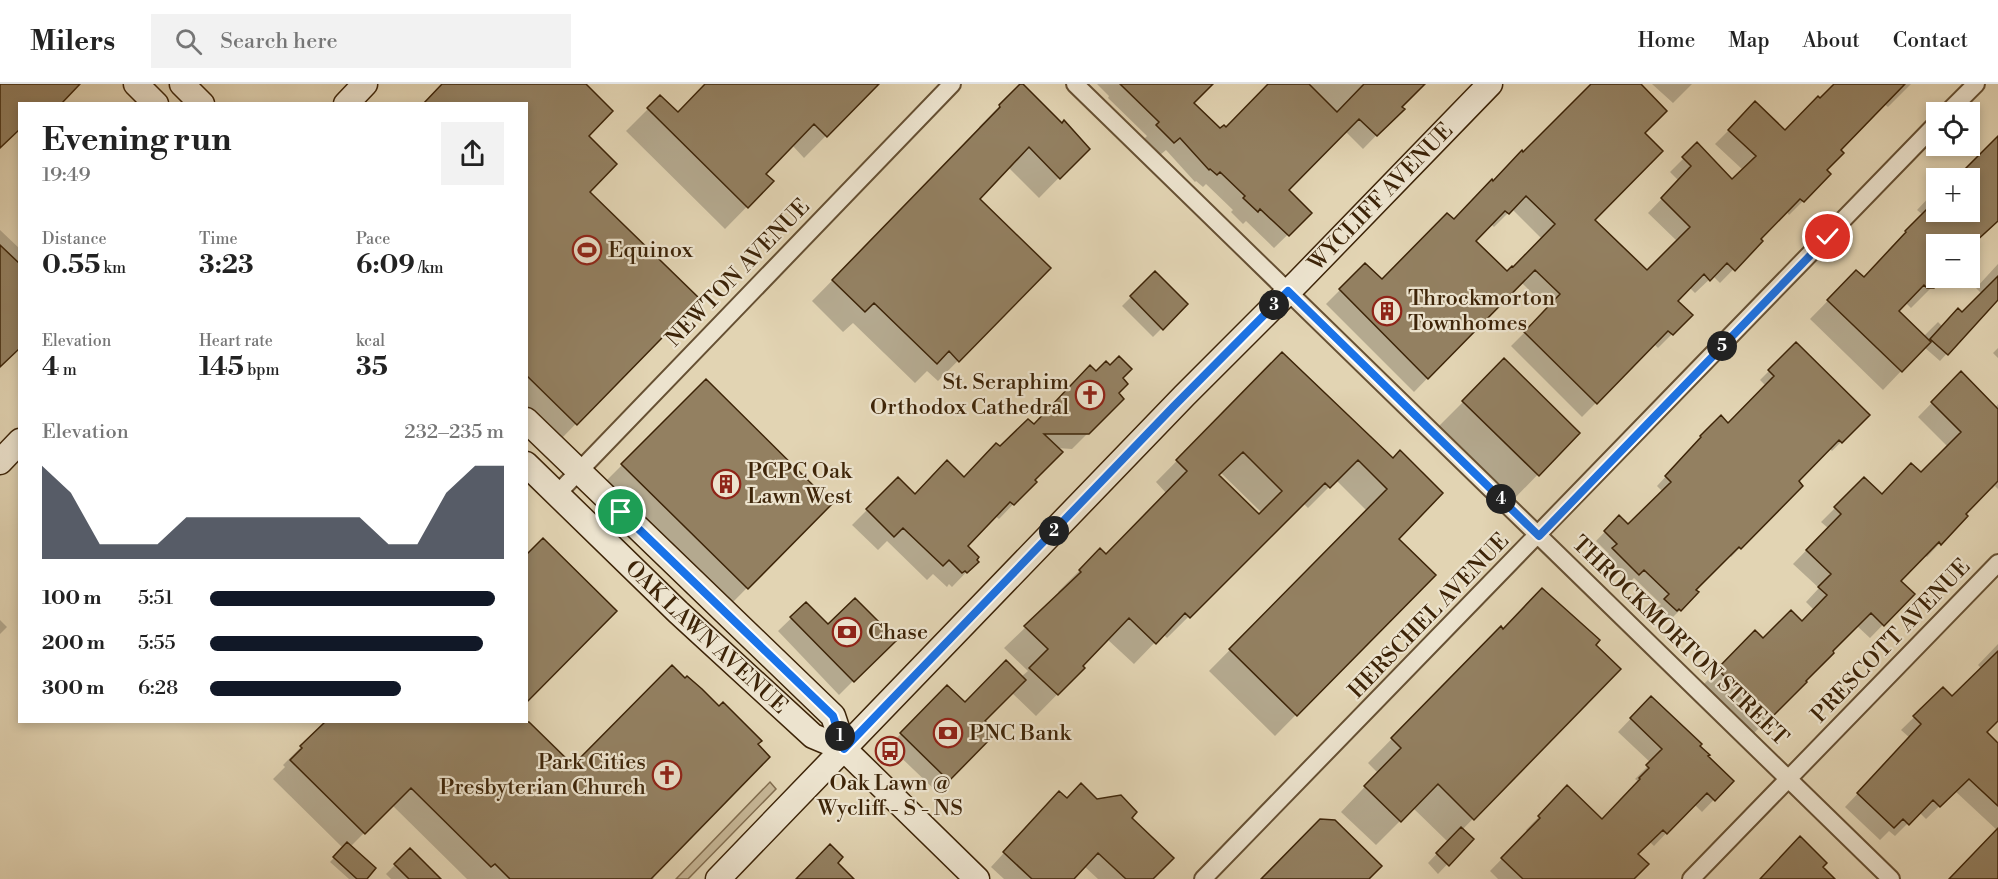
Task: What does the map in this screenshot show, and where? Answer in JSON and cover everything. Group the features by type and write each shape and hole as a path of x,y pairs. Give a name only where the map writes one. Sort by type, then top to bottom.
{"main road":[{"path":"135,84 154,102"},
{"path":"182,84 200,102"},
{"path":"348,102 365,84"},
{"name":"WYCLIFF AVENUE","path":"718,879 1174,406 1491,84"},
{"name":"OAK LAWN AVENUE","path":"531,435 579,471 833,716 844,749"},
{"path":"0,462 18,443"},
{"name":"OAK LAWN AVENUE","path":"528,466 678,612 813,736 844,749 977,879"}],"street":[{"name":"NEWTON AVENUE","path":"557,494 952,84"},
{"name":"THROCKMORTON STREET","path":"1075,84 1891,879"},
{"path":"1958,102 1976,84"},
{"name":"HERSCHEL AVENUE","path":"1203,879 1539,536 1926,134"},
{"name":"PRESCOTT AVENUE","path":"1691,879 1998,563"}],"shaded area":[{"path":"770,782 776,789 688,879 676,879"}],"building":[{"path":"0,84 80,84 63,102 18,102 18,131 0,148"},
{"name":"Equinox","path":"442,84 586,84 613,111 589,136 617,164 590,192 700,299 577,425 528,377 528,102 425,102"},
{"path":"705,84 879,84 827,137 814,124 766,174 774,181 748,208 647,108 660,95 678,112"},
{"path":"1020,84 1023,84 1062,123 1064,120 1090,149 1060,179 1029,147 980,199 1051,268 959,362 949,351 937,364 874,303 865,312 832,280"},
{"path":"1120,84 1213,84 1194,103 1220,128 1224,125 1226,127 1268,84 1309,84 1337,112 1364,84 1425,84 1402,107 1405,109 1377,136 1359,119 1289,190 1312,213 1289,236 1260,209 1258,212 1220,172 1217,175 1209,170 1180,138 1174,143 1156,125 1159,122"},
{"path":"1591,84 1641,84 1667,111 1645,133 1663,151 1595,220 1647,270 1690,227 1661,198 1691,166 1682,157 1697,142 1732,179 1756,156 1728,130 1755,101 1785,130 1818,96 1820,98 1834,84 1905,84 1841,150 1844,153 1827,170 1831,174 1804,202 1800,199 1761,239 1763,241 1735,271 1727,263 1710,281 1704,274 1678,301 1693,315 1673,335 1668,331 1597,404 1524,332 1560,294 1535,270 1428,379 1339,289 1365,263 1382,279 1447,213 1454,219 1522,150 1523,152","holes":["1526,196 1555,224 1507,271 1476,241 1505,211 1509,214"]},
{"path":"1998,136 1998,221 1980,238 1980,234 1926,234 1926,287 1924,285 1899,311 1931,342 1902,372 1827,300 1856,270 1864,277 1926,210 1926,222 1980,222 1980,168 1966,168"},
{"path":"0,245 18,262 18,350 0,367"},
{"path":"1155,271 1188,304 1163,330 1130,296"},
{"path":"1998,276 1998,300 1948,355 1930,339 1958,308 1962,312"},
{"path":"1796,342 1870,415 1842,443 1839,440 1799,481 1803,486 1741,549 1739,547 1696,590 1699,592 1681,611 1679,609 1677,611 1664,599 1669,594 1644,570 1639,575 1612,548 1617,544 1604,531 1619,515 1628,524 1671,482 1665,476 1700,436 1721,415 1728,423 1774,376 1768,370"},
{"path":"1282,352 1393,458 1400,450 1443,493 1399,539 1436,575 1297,716 1229,649 1387,489 1358,460 1330,488 1325,483 1190,618 1185,613 1156,644 1129,618 1058,695 1029,668 1048,649 1024,626 1081,572 1079,570 1100,548 1106,554 1187,471 1176,460","holes":["1243,452 1282,491 1259,514 1219,475"]},
{"path":"1119,356 1132,369 1123,378 1128,384 1119,393 1124,399 1089,434 1044,434 1063,452 1014,505 1010,502 968,546 979,557 977,560 979,562 967,573 965,571 962,573 949,560 943,566 903,528 894,537 866,509 898,477 915,494 947,460 964,477 996,443 1000,446 1028,419 1034,424 1090,365 1096,371 1106,361 1110,365"},
{"path":"1504,358 1580,433 1539,476 1462,401"},
{"path":"1961,371 1998,409 1998,481 1966,514 1968,516 1941,545 1939,542 1901,581 1915,594 1884,626 1871,613 1769,720 1717,669 1755,630 1763,638 1791,610 1802,621 1827,595 1818,587 1831,574 1806,550 1841,514 1834,507 1864,477 1882,494 1911,463 1921,472 1961,432 1931,402"},
{"name":"PCPC Oak Lawn West","path":"706,379 832,504 748,589 621,464"},
{"path":"543,538 617,611 528,701 528,553"},
{"path":"1542,588 1600,640 1596,645 1621,669 1474,820 1438,784 1401,822 1364,786 1401,748 1391,738 1501,626 1503,629"},
{"name":"Chase","path":"855,598 897,640 854,682 790,617 806,602 828,624"},
{"path":"1998,651 1998,721 1987,732 1998,743 1998,806 1969,779 1940,807 1933,800 1909,825 1903,819 1894,828 1857,793 1921,724 1913,716 1943,687 1952,696"},
{"name":"PNC Bank","path":"1006,660 1026,680 985,721 997,732 949,781 900,733 947,685 965,702"},
{"path":"672,665 719,706 723,702 762,741 758,744 770,757 651,879 510,879 495,864 491,867 411,788 365,834 290,760 302,748 300,746 324,723 529,722 573,765"},
{"path":"1651,696 1702,744 1700,746 1710,755 1708,756 1734,781 1715,801 1707,793 1667,834 1663,830 1638,854 1649,864 1634,879 1523,879 1501,858 1540,818 1538,816 1567,785 1602,819 1649,768 1646,765 1662,749 1630,718"},
{"path":"1081,783 1097,799 1121,795 1137,812 1132,818 1174,858 1153,879 1126,879 1098,853 1074,879 1032,879 1003,852 1059,791 1067,798"},
{"path":"1320,819 1335,820 1382,866 1369,879 1261,879"},
{"path":"1461,827 1474,839 1449,866 1436,853"},
{"path":"1998,828 1998,879 1949,879"},
{"path":"1800,836 1827,863 1823,867 1835,879 1760,879"},
{"path":"347,842 376,868 367,879 357,879 333,857"},
{"path":"830,844 843,857 838,863 854,879 796,879"},
{"path":"410,848 441,879 409,879 394,864"}],"place":[{"name":"Equinox","path":"587,250"},
{"name":"Throckmorton Townhomes","path":"1387,311"},
{"name":"St. Seraphim Orthodox Cathedral","path":"1090,395"},
{"name":"PCPC Oak Lawn West","path":"726,484"},
{"name":"Chase","path":"847,632"},
{"name":"PNC Bank","path":"948,733"},
{"name":"Oak Lawn @ Wycliff - S - NS","path":"890,751"},
{"name":"Park Cities Presbyterian Church","path":"667,775"}],"route":[{"path":"621,512 833,716 844,749 1174,406 1288,291 1539,536 1828,237"}]}
